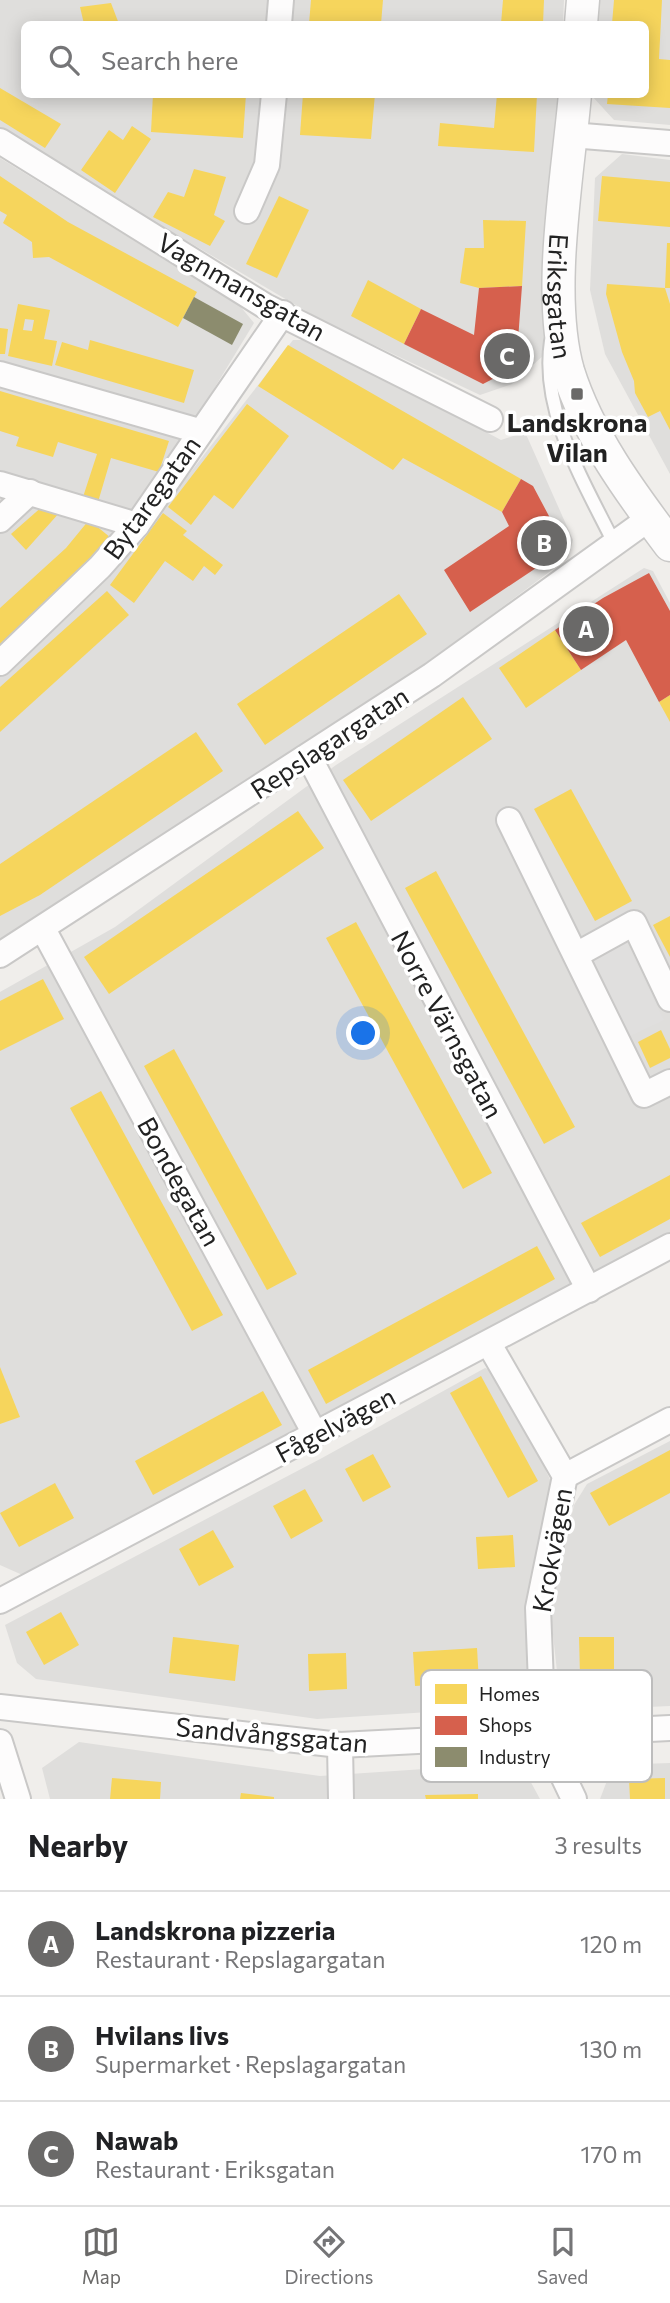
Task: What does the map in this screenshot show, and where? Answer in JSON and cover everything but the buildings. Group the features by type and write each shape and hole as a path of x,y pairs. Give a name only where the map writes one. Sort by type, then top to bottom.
{"street":[{"path":"279,21 281,0"},
{"path":"581,21 583,0"},
{"path":"247,211 267,165 274,98"},
{"name":"Eriksgatan","path":"575,98 557,299 568,369 597,438 670,545"},
{"path":"571,135 670,143"},
{"name":"Vagnmansgatan","path":"0,141 265,306 490,419"},
{"name":"Bytaregatan","path":"0,663 100,568 137,525 199,431 283,313"},
{"path":"0,374 199,431"},
{"path":"0,484 137,525"},
{"path":"0,520 30,492"},
{"name":"Repslagargatan","path":"0,955 309,757 432,674 650,518"},
{"name":"Norre Värnsgatan","path":"309,757 589,1290"},
{"path":"509,820 644,1095 670,1082"},
{"path":"576,955 634,923 670,999"},
{"name":"Bondegatan","path":"43,929 315,1434"},
{"name":"Fågelvägen","path":"0,1601 670,1246"},
{"name":"Krokvägen","path":"489,1344 565,1476 538,1608 541,1670"},
{"path":"565,1476 670,1420"},
{"name":"Sandvångsgatan","path":"0,1707 340,1745 421,1741"},
{"name":"Sandvångsgatan","path":"652,1729 670,1728"},
{"path":"0,1742 18,1799"},
{"path":"340,1745 341,1799"},
{"path":"566,1782 574,1799"}],"lane":[{"path":"557,299 548,361 551,398 576,463 614,543"}],"shaded area":[{"path":"0,0 564,0 563,21 21,21 21,98 559,98 551,294 545,354 512,384 480,395 323,321 0,131"},
{"path":"597,0 670,0 670,125 614,120 594,98 649,98 649,21 596,21"},
{"path":"622,154 670,160 670,474 605,354 590,290 595,178"},
{"path":"0,158 240,306 254,323 133,522 0,652"},
{"path":"293,340 314,340 501,440 525,432 573,540 568,558 306,753 0,944 0,673 134,545"},
{"path":"644,568 653,571 670,603 670,1236 27,1577 0,1565 0,992 115,927 336,765"},
{"path":"627,943 664,1020 626,1038 589,961"},
{"path":"485,1368 499,1372 555,1490 534,1670 421,1670 421,1713 317,1719 36,1679 17,1663 5,1625 322,1458"},
{"path":"670,1441 670,1706 652,1707 652,1670 557,1670 550,1607 574,1505 587,1484"},
{"path":"79,1742 320,1776 421,1769 421,1782 531,1782 540,1799 50,1799 42,1768"},
{"path":"670,1763 670,1799 600,1799 606,1782 652,1782 652,1764"}],"place":[{"name":"Nawab","path":"507,356"},
{"name":"Landskrona Vilan","path":"577,394"},
{"name":"Hvilans livs","path":"544,543"},
{"name":"Landskrona pizzeria","path":"586,629"}]}
